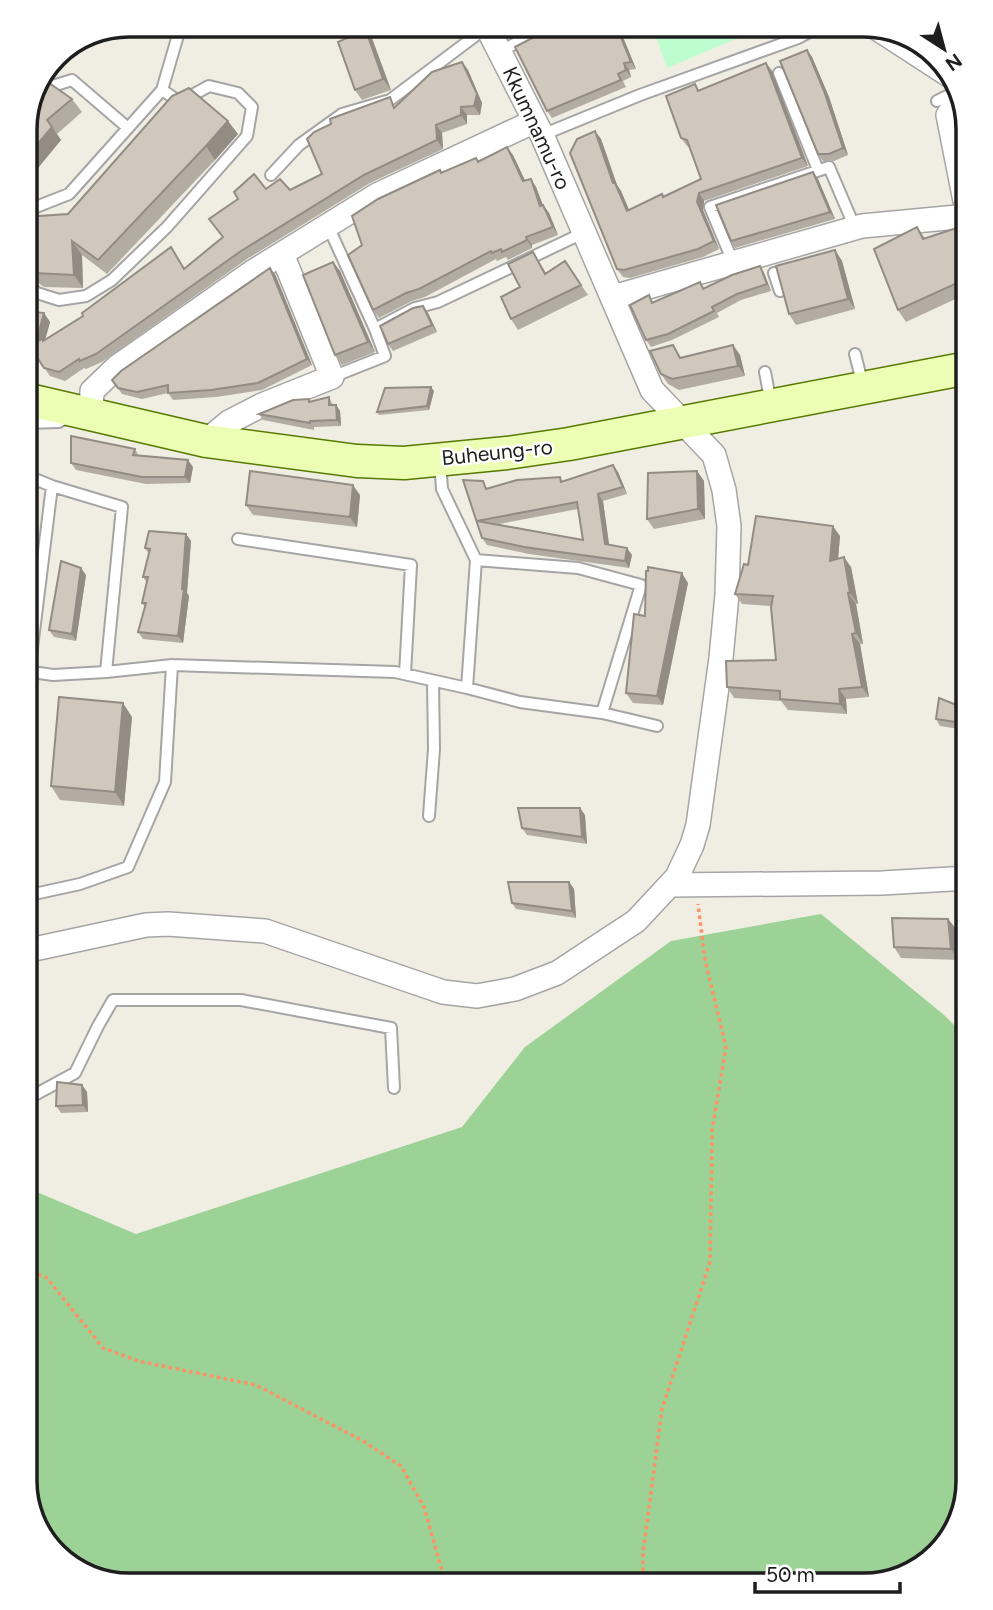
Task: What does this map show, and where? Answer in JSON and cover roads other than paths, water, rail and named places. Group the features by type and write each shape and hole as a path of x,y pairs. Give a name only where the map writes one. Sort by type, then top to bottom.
{"main road":[{"name":"Buheung-ro","path":"37,402 206,441 357,461 404,463 569,444 956,370"}],"street":[{"name":"Kkumnamu-ro","path":"37,948 146,925 168,924 265,931 397,978 443,992 477,996 515,989 557,973 636,922 677,877 698,825 721,658 730,552 727,507 714,455 652,390 644,356 613,297 538,128 492,37"},
{"path":"953,108 948,115 951,155 956,173"},
{"path":"83,412 92,391 117,367 282,254 377,195 538,128"},
{"path":"613,297 855,228 956,217"},
{"path":"206,441 229,422 262,405 332,377 282,254"},
{"path":"671,885 882,883 956,879"}],"lane":[{"path":"37,206 69,194 162,90 177,37"},
{"path":"271,175 299,145 342,114 390,100 473,37"},
{"path":"500,52 526,37"},
{"path":"538,128 640,95 800,37"},
{"path":"779,73 818,170"},
{"path":"46,88 72,80 128,128"},
{"path":"37,293 59,300 86,296 103,285 167,227 247,136 252,107 239,93 209,86 180,102 162,90"},
{"path":"937,101 950,95"},
{"path":"734,263 710,207 818,170 829,167 855,228"},
{"path":"328,226 375,329 384,356 332,377"},
{"path":"375,329 415,307 438,302 585,232"},
{"path":"774,273 780,291"},
{"path":"855,354 864,388"},
{"path":"765,372 771,407"},
{"path":"37,423 59,422 83,412"},
{"path":"440,459 442,489 476,559 467,688"},
{"path":"37,480 122,507 106,672"},
{"path":"37,598 52,486"},
{"path":"238,539 411,565 405,674"},
{"path":"476,559 578,568 641,585 602,713"},
{"path":"37,673 53,675 106,672 172,665 405,674 520,702 602,713 657,726"},
{"path":"37,893 79,884 128,867 165,782 172,665"},
{"path":"429,816 434,749 433,681"},
{"path":"37,1094 75,1073 113,1000 241,1000 391,1028 394,1088"}]}
